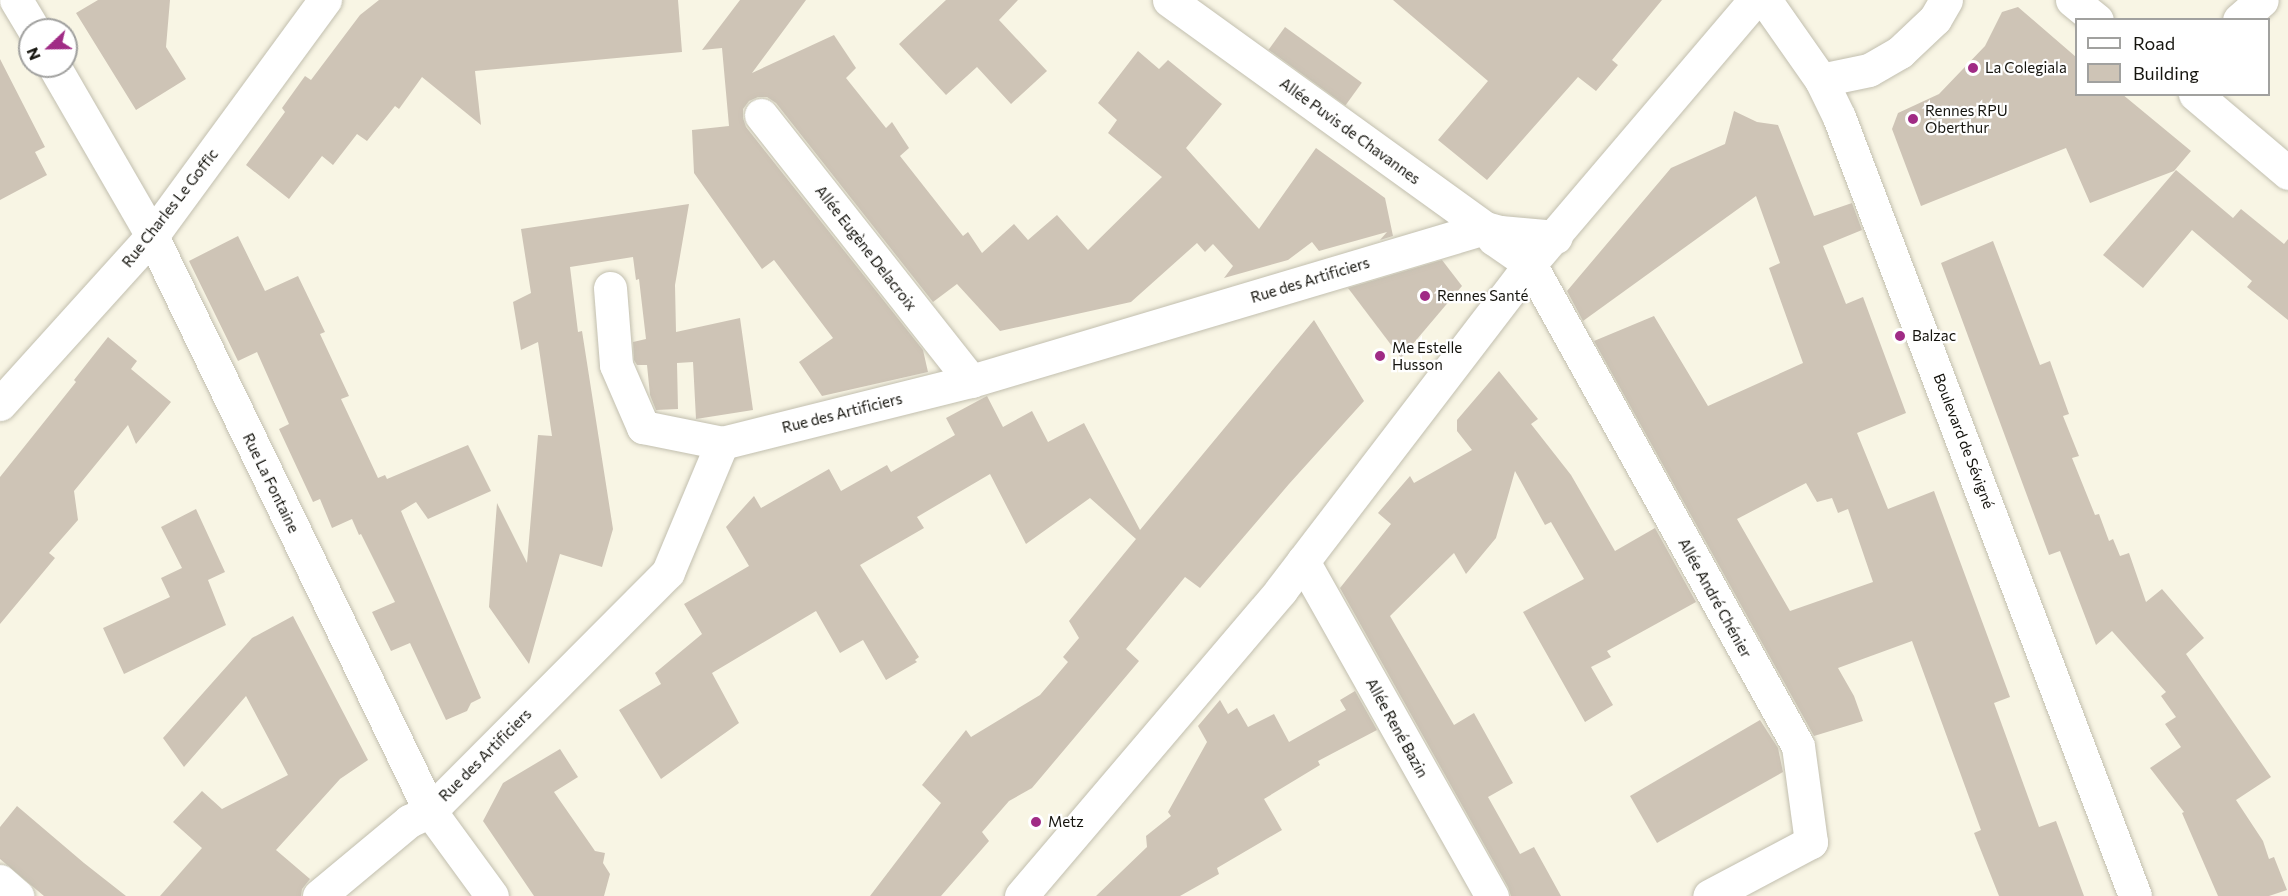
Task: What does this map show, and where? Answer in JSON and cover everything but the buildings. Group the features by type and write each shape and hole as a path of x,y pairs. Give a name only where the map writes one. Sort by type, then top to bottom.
{"street":[{"path":"16,0 27,18"},
{"name":"Rue Charles Le Goffic","path":"0,404 152,236 325,0"},
{"name":"Allée Puvis de Chavannes","path":"1169,0 1485,228 1494,239 1530,264"},
{"path":"1021,896 1303,561 1530,264 1556,237 1755,0"},
{"name":"Boulevard de Sévigné","path":"1765,0 1821,80 1839,117 2135,896"},
{"path":"1821,80 1869,70 1900,52 1935,19 1946,0"},
{"path":"2072,0 2094,18"},
{"path":"2241,18 2262,0"},
{"name":"Rue La Fontaine","path":"61,78 152,236 430,811 492,896"},
{"path":"2197,96 2288,173"},
{"name":"Allée Eugène Delacroix","path":"761,115 971,381"},
{"name":"Rue des Artificiers","path":"319,896 409,821 430,811 668,572 722,443 971,381 1485,228 1500,232 1556,237"},
{"name":"Allée André Chénier","path":"1530,264 1798,746 1811,842 1709,896"},
{"path":"610,288 616,365 643,427 722,443"},
{"name":"Allée René Bazin","path":"1303,561 1492,896"},
{"path":"0,881 17,896"}],"place":[{"name":"La Colegiala","path":"1973,68"},
{"name":"Rennes RPU Oberthur","path":"1913,119"},
{"name":"Rennes Santé","path":"1425,296"},
{"name":"Balzac","path":"1900,336"},
{"name":"Me Estelle Husson","path":"1380,356"},
{"name":"Metz","path":"1036,822"}]}
